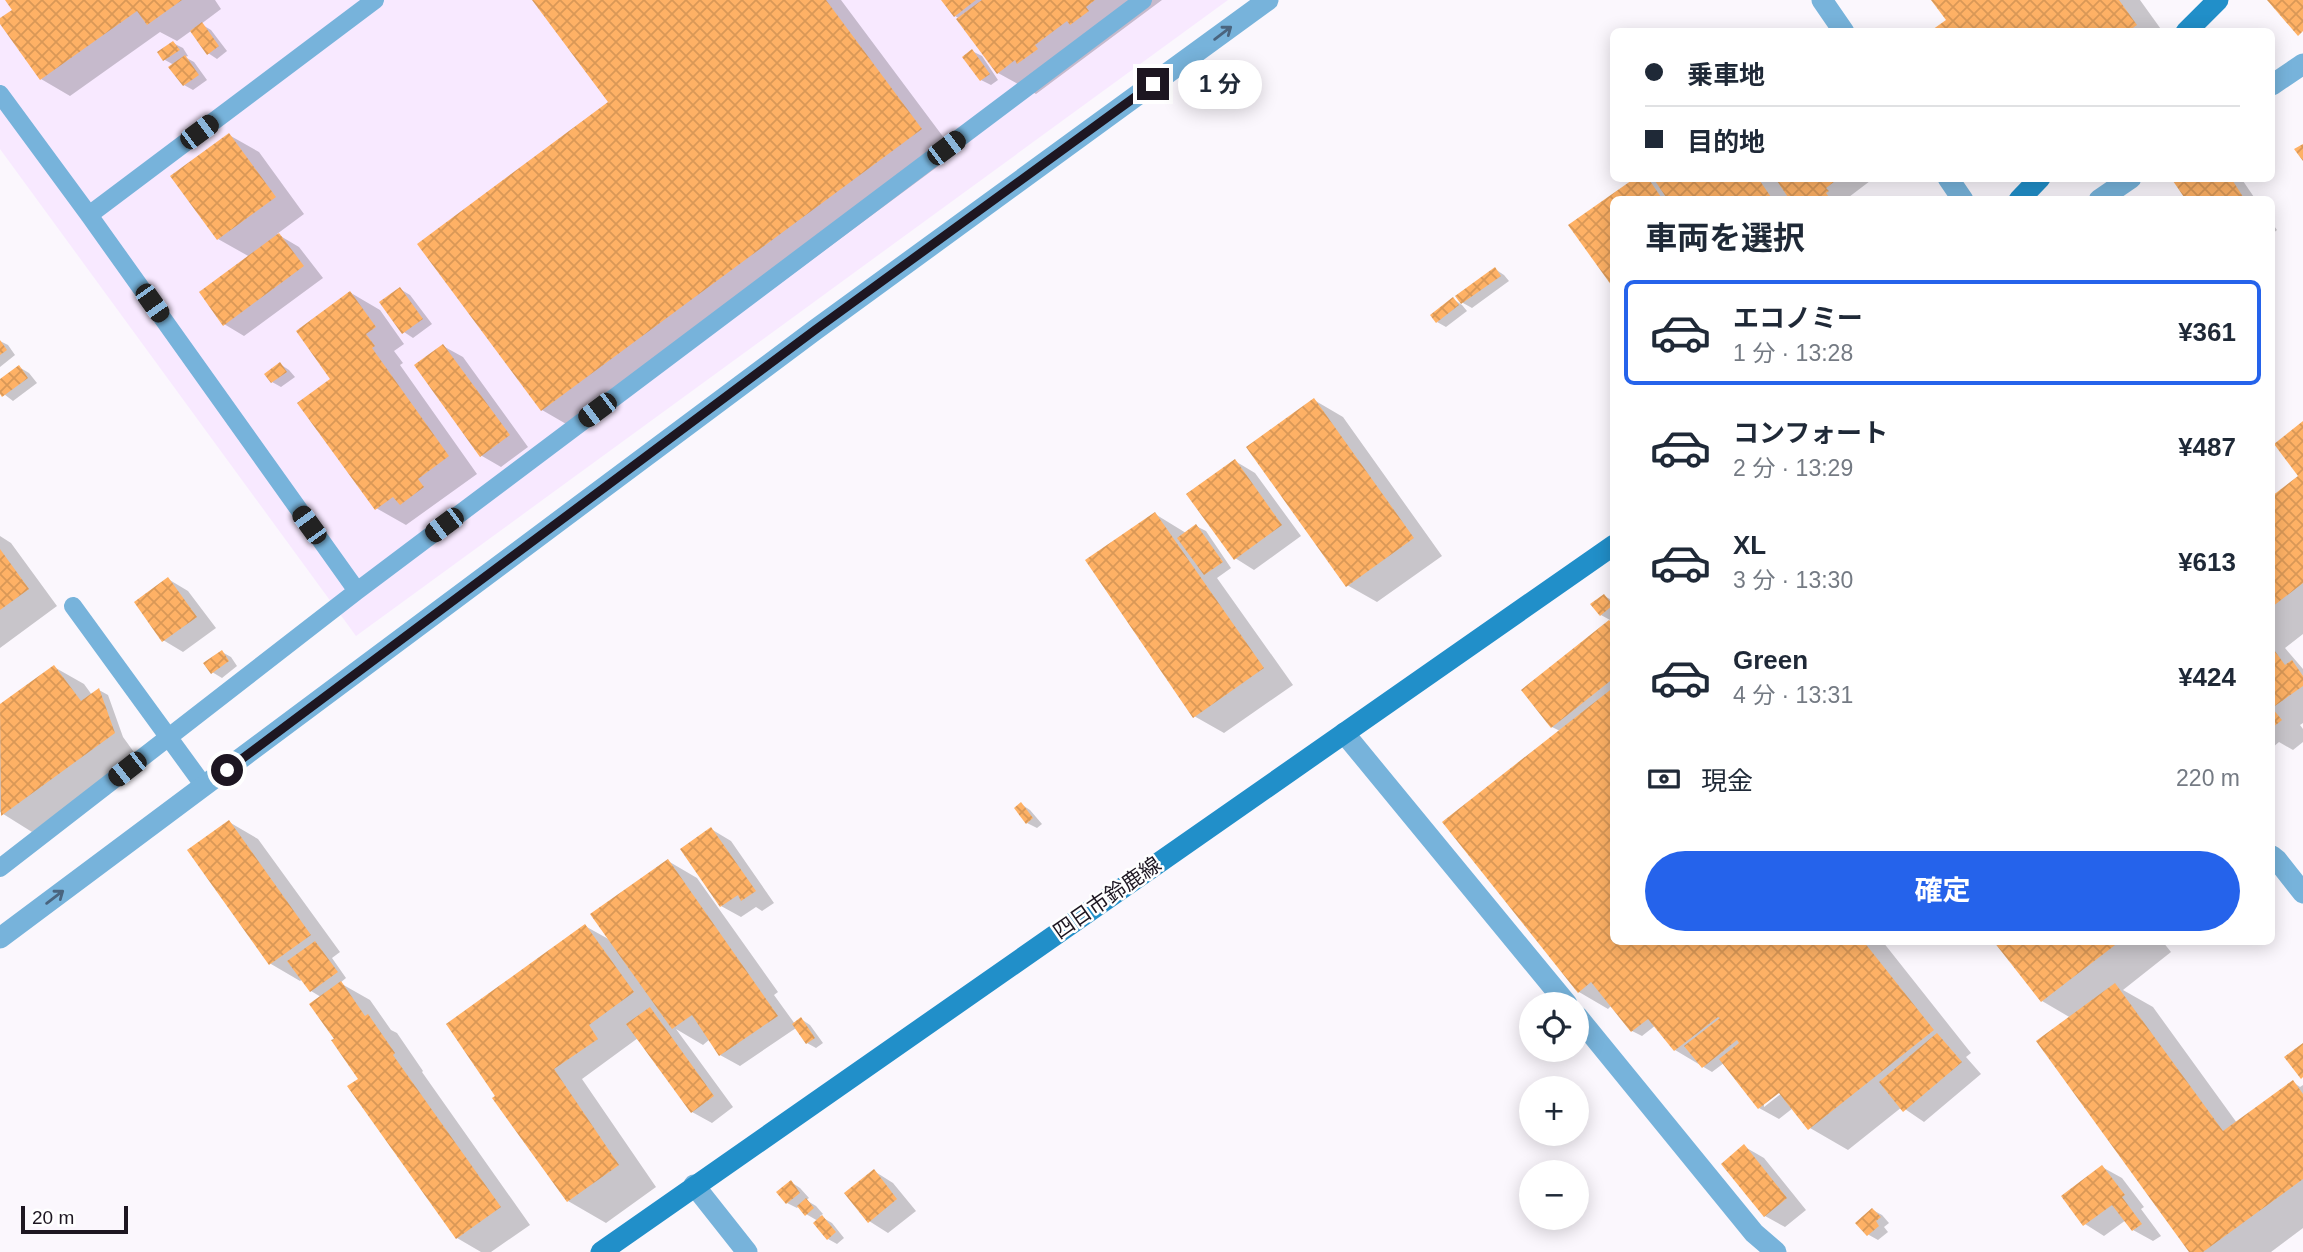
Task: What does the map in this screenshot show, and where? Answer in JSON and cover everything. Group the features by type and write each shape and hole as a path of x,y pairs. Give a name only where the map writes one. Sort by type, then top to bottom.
{"main road":[{"path":"2190,28 2218,0"},
{"path":"2023,196 2036,182"},
{"name":"四日市鈴鹿線","path":"601,1252 1610,548"}],"street":[{"path":"0,938 815,330 1268,0"},
{"path":"1822,0 1841,28"},
{"path":"2275,83 2303,64"},
{"path":"2105,196 2125,182"},
{"path":"1344,733 1557,992"},
{"path":"2275,858 2303,893"},
{"path":"1589,1031 1755,1233 1776,1252"},
{"path":"694,1185 747,1252"}],"lane":[{"path":"89,215 375,0"},
{"path":"0,868 357,591 1143,0"},
{"path":"0,94 357,591"},
{"path":"73,606 204,786"}],"shaded area":[{"path":"0,0 1228,0 356,636 0,149"}],"building":[{"path":"5,0 182,0 147,25 137,11 40,80 0,24 0,18 12,10"},
{"path":"532,0 826,0 922,129 541,411 417,244 608,102"},
{"path":"941,0 976,0 954,17"},
{"path":"982,0 1095,0 1086,7 1089,11 1070,25 1067,21 1035,45 1038,49 1017,64 1015,60 997,74 956,19"},
{"path":"1931,0 2119,0 2137,25 2133,28 1935,28 1946,20"},
{"path":"2267,0 2303,0 2303,31 2298,36"},
{"path":"202,22 219,46 207,55 190,31"},
{"path":"173,41 180,50 163,61 157,52"},
{"path":"972,49 990,74 980,81 962,57"},
{"path":"185,55 199,75 183,86 168,67"},
{"path":"229,133 276,197 217,240 170,176"},
{"path":"2303,144 2303,161 2294,149"},
{"path":"1629,182 1651,182 1660,196 1610,196 1610,283 1568,225"},
{"path":"1656,182 1761,182 1770,196 1665,196"},
{"path":"1778,182 1834,182 1826,188 1829,191 1826,193 1828,196 1787,196"},
{"path":"2174,182 2234,182 2242,196 2183,196"},
{"path":"279,233 304,266 223,326 199,292"},
{"path":"1495,267 1501,276 1461,304 1455,296"},
{"path":"400,287 423,319 402,334 379,302"},
{"path":"350,291 376,327 366,334 375,346 372,348 449,456 418,479 424,487 400,505 393,497 375,510 297,403 330,379 296,331"},
{"path":"1453,297 1459,305 1436,323 1430,315"},
{"path":"0,340 7,350 0,355"},
{"path":"443,344 510,435 480,457 414,365"},
{"path":"280,362 287,372 271,383 264,374"},
{"path":"19,365 28,378 2,397 0,379"},
{"path":"1314,398 1414,538 1346,587 1246,447"},
{"path":"2303,421 2303,583 2275,605 2275,494 2298,476 2275,443"},
{"path":"1235,459 1282,525 1234,560 1186,494"},
{"path":"1155,512 1264,668 1193,718 1085,560"},
{"path":"1196,524 1223,562 1204,575 1177,538"},
{"path":"0,549 29,589 0,610"},
{"path":"168,577 197,617 162,642 134,602"},
{"path":"1604,594 1610,601 1610,608 1600,616 1590,604"},
{"path":"1610,621 1610,681 1551,728 1521,690"},
{"path":"222,650 229,661 211,674 203,663"},
{"path":"2275,651 2285,665 2292,660 2303,676 2303,686 2275,706"},
{"path":"54,665 81,701 99,688 115,733 1,816 0,704"},
{"path":"1610,690 1610,945 1866,945 1934,1030 1808,1130 1779,1093 1758,1109 1719,1059 1739,1043 1737,1040 1702,1068 1684,1046 1720,1018 1674,1051 1648,1019 1631,1032 1591,982 1577,992 1442,822"},
{"path":"2275,712 2282,720 2275,726"},
{"path":"1021,802 1033,818 1026,824 1014,808"},
{"path":"229,820 311,935 269,965 187,850"},
{"path":"711,827 756,891 741,901 738,895 720,907 680,849"},
{"path":"668,859 778,1016 719,1056 692,1015 672,1029 590,914"},
{"path":"585,924 634,992 589,1025 598,1039 554,1069 619,1165 567,1202 492,1098 495,1096 446,1024"},
{"path":"315,941 338,972 310,992 287,961"},
{"path":"1996,945 2115,945 2041,1002"},
{"path":"341,981 365,1016 368,1014 395,1053 393,1055 501,1207 456,1239 347,1086 358,1079 309,1004"},
{"path":"2115,983 2223,1131 2293,1080 2303,1094 2303,1179 2203,1252 2189,1252 2036,1041"},
{"path":"650,1007 714,1096 691,1113 626,1024"},
{"path":"801,1017 815,1038 806,1044 792,1024"},
{"path":"1937,1033 1962,1062 1903,1112 1879,1082"},
{"path":"2303,1043 2303,1077 2301,1079 2284,1057"},
{"path":"1744,1144 1787,1198 1764,1217 1721,1164"},
{"path":"2102,1165 2125,1195 2122,1197 2142,1224 2132,1231 2112,1205 2083,1226 2061,1196"},
{"path":"874,1169 897,1199 868,1223 844,1193"},
{"path":"791,1180 800,1193 786,1204 776,1192"},
{"path":"806,1198 814,1208 805,1216 797,1206"},
{"path":"1872,1208 1881,1217 1876,1221 1879,1226 1867,1236 1855,1223"},
{"path":"822,1215 836,1232 827,1240 813,1223"}],"route":[{"path":"227,770 815,330 1153,84"}]}
